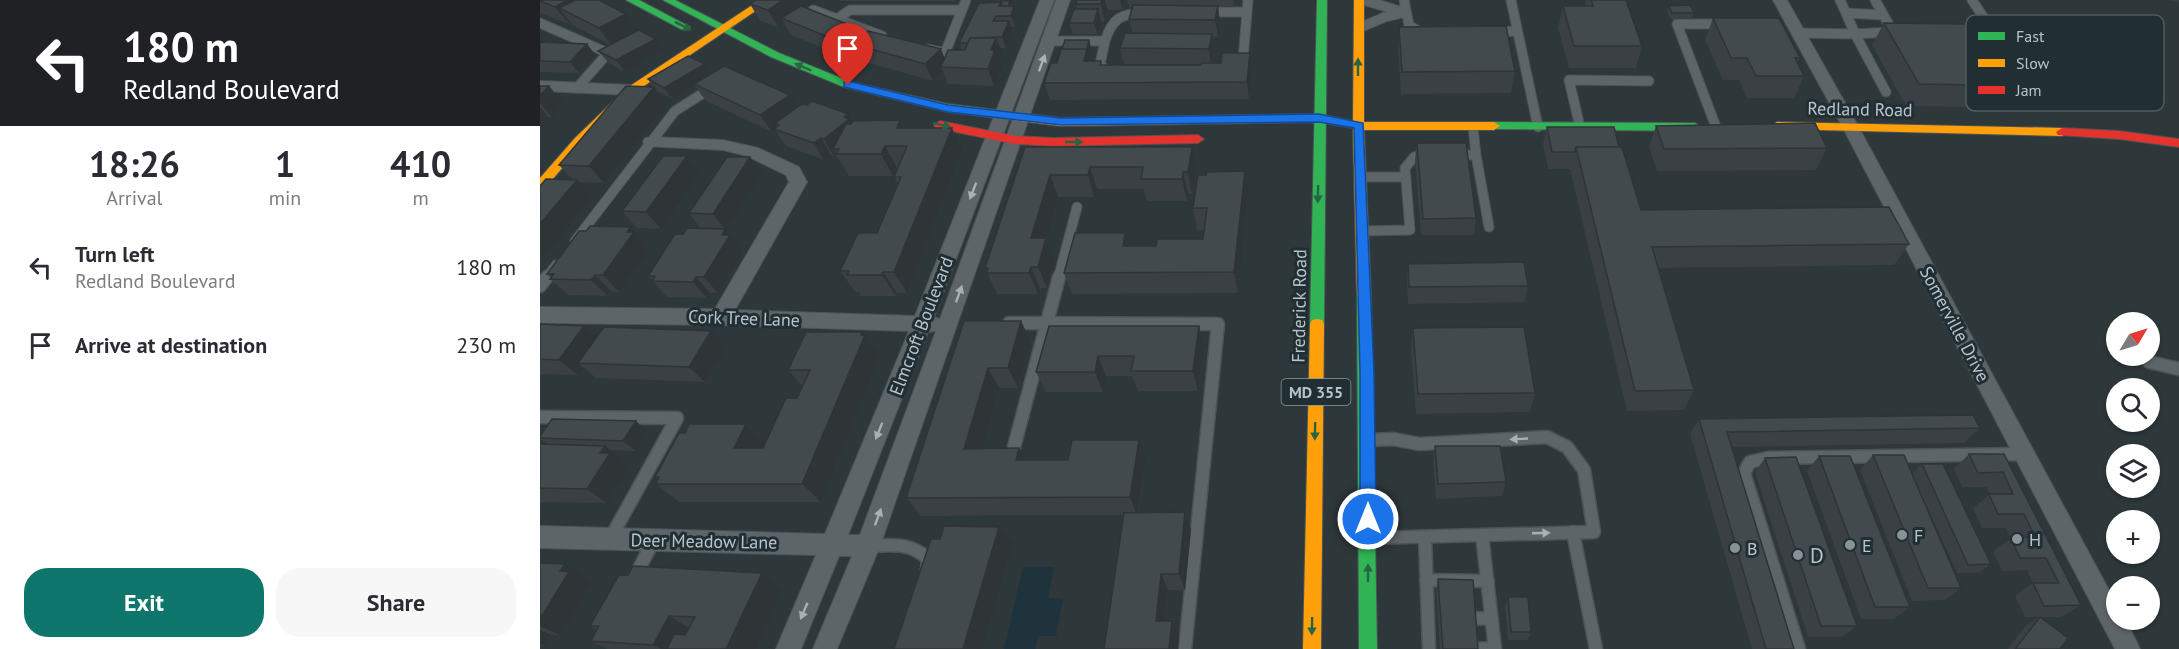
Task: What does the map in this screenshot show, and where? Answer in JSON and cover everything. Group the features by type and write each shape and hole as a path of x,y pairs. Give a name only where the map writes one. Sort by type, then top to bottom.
{"main road":[{"path":"631,0 714,42"},
{"path":"668,0 775,55 848,85 938,106 1002,116 1061,122 1319,118 1359,126 1721,126"},
{"path":"540,186 579,141 630,90 714,42 724,28 767,0"},
{"name":"Frederick Road","path":"1312,649 1314,136 1319,118 1322,0"},
{"name":"MD 355","path":"1361,0 1359,126 1367,440 1368,649"},
{"path":"926,122 1015,140 1064,142 1207,139"},
{"path":"1314,136 1359,126"},
{"name":"Redland Road","path":"1759,126 2073,132 2179,143"}],"street":[{"name":"Elmcroft Boulevard","path":"788,649 923,324 993,136 1047,0"},
{"name":"Elmcroft Boulevard","path":"825,649 956,324 1022,118 1063,0"},
{"name":"Somerville Drive","path":"1780,0 1792,27 1850,126 2127,649"},
{"path":"540,86 630,90"},
{"path":"651,142 723,145 752,152 794,171 798,182 721,317"},
{"name":"Cork Tree Lane","path":"540,316 721,317 956,324"},
{"name":"Deer Meadow Lane","path":"540,537 868,546"}],"lane":[{"path":"915,45 945,53 966,0"},
{"path":"1243,60 1248,0"},
{"path":"1361,0 1406,12"},
{"path":"1404,0 1407,25 1410,29 1431,33"},
{"path":"1511,0 1538,127"},
{"path":"1839,0 1886,92"},
{"path":"1875,0 1893,32"},
{"path":"1972,0 1982,15"},
{"path":"813,10 895,40"},
{"path":"837,19 850,10 962,10"},
{"path":"1192,13 1247,12"},
{"path":"1359,28 1385,16 1406,12"},
{"path":"1111,72 1102,69 1100,64 1111,21 1116,16 1126,13 1159,13"},
{"path":"1846,13 1883,15"},
{"path":"540,23 608,53"},
{"path":"1721,126 1677,24 1730,24"},
{"path":"1792,27 1856,34 1905,33"},
{"path":"1485,32 1518,31"},
{"path":"1050,41 1105,41"},
{"path":"577,88 608,53 625,44"},
{"path":"573,47 595,48"},
{"path":"1581,127 1569,80 1649,81"},
{"path":"568,250 675,111 721,82"},
{"path":"1473,127 1489,228"},
{"path":"1362,231 1410,230 1406,162 1414,157 1476,155"},
{"path":"1360,177 1406,177"},
{"path":"1014,447 1077,207"},
{"path":"540,286 561,259"},
{"path":"999,323 1218,324 1185,649"},
{"path":"2160,365 2179,369"},
{"path":"540,417 677,418 610,539"},
{"path":"1367,440 1393,439 1419,444 1547,437 1567,447 1584,470 1594,532 1368,538"},
{"path":"1800,649 1744,473 1750,462 1768,458 2024,454"},
{"path":"1573,532 1596,649"},
{"path":"1474,649 1495,649 1482,535"},
{"path":"1425,537 1426,579 1433,619 1432,648"},
{"path":"625,594 654,540"},
{"path":"868,546 909,546 922,550 928,559 922,583"},
{"path":"1426,579 1488,581"},
{"path":"1472,618 1492,619"}],"water":[{"path":"1023,567 1054,567 1048,598 1063,599 1056,636 1038,636 1035,649 1004,649"}],"building":[{"path":"540,0 568,0 555,7"},
{"path":"575,0 599,0 626,14 599,28 559,8"},
{"path":"756,0 783,0 768,10 750,4"},
{"path":"1077,0 1102,0 1101,4 1076,4"},
{"path":"1591,0 1626,0 1642,46 1574,46 1563,6 1593,6"},
{"path":"985,1 1010,1 1008,6 1002,6 1001,2 984,3"},
{"path":"1001,2 999,6 1014,6 1011,16 996,16 993,21 1009,21 1002,37 970,38 968,43 959,43 979,3"},
{"path":"1133,5 1218,6 1215,20 1129,19"},
{"path":"1690,5 1694,13 1672,13 1669,6"},
{"path":"801,6 862,30 843,43 781,18"},
{"path":"1074,9 1098,9 1094,23 1069,23"},
{"path":"1713,18 1779,18 1800,58 1795,58 1804,76 1756,76 1747,58 1731,58"},
{"path":"1884,23 1966,24 1966,85 1919,84"},
{"path":"1506,26 1515,71 1402,72 1399,27"},
{"path":"639,30 656,39 616,60 598,51"},
{"path":"868,31 941,49 925,64 852,44"},
{"path":"1125,33 1212,34 1209,49 1120,48"},
{"path":"970,38 996,38 991,50 995,50 988,69 941,67 948,50 965,50"},
{"path":"1065,40 1089,40 1087,49 1062,49"},
{"path":"540,42 587,44 570,62 540,61"},
{"path":"1061,49 1087,49 1084,61 1101,61 1100,65 1201,65 1202,63 1221,63 1222,53 1250,53 1247,82 1044,83 1051,63 1057,63"},
{"path":"688,56 705,64 664,88 648,79"},
{"path":"724,66 790,95 760,115 694,84"},
{"path":"540,86 549,86 540,96"},
{"path":"626,86 654,87 589,166 559,165"},
{"path":"812,101 848,114 844,117 849,119 824,139 821,138 814,143 774,129 779,125 775,123 802,104 807,105"},
{"path":"900,120 897,128 952,128 894,272 883,272 882,275 847,275 849,271 840,271 858,233 877,233 901,177 894,177 907,146 885,146 881,154 836,154 839,149 833,149 846,124 851,124 853,121"},
{"path":"1815,123 1827,148 1664,149 1656,126"},
{"path":"1547,127 1614,127 1619,147 1576,147 1575,152 1552,152"},
{"path":"1417,143 1466,143 1476,218 1423,219"},
{"path":"1025,147 1192,147 1188,172 1183,172 1182,179 1141,179 1143,167 1090,167 1088,175 1050,175 1031,238 1046,238 1038,267 1031,267 1029,273 987,273 988,268 985,268"},
{"path":"1576,147 1622,147 1641,210 1889,207 1909,244 1652,247 1694,390 1635,391"},
{"path":"663,156 687,156 646,212 622,211"},
{"path":"727,157 750,157 713,214 689,213"},
{"path":"1245,171 1234,272 1064,273 1075,233 1125,233 1123,246 1156,246 1157,239 1203,239 1207,208 1193,208 1198,175 1206,175 1206,172"},
{"path":"546,179 577,180 540,224 540,186"},
{"path":"590,226 631,227 627,232 634,232 603,275 595,275 591,280 550,279 554,274 547,274 579,231 586,231"},
{"path":"687,228 725,229 722,235 730,235 704,277 696,277 693,282 652,281 655,276 648,276 675,234 683,234"},
{"path":"1524,262 1528,286 1409,287 1408,264"},
{"path":"964,321 1021,321 1008,368 988,368 964,449 1019,448 1016,460 1068,460 1072,440 1139,440 1130,497 906,498"},
{"path":"540,324 584,326 559,360 540,359"},
{"path":"1049,326 1199,326 1193,371 1131,371 1134,356 1098,356 1095,372 1036,372"},
{"path":"604,327 711,331 689,367 578,363"},
{"path":"1524,327 1535,393 1418,394 1413,328"},
{"path":"806,332 862,332 861,335 865,335 802,484 656,484 659,477 655,477 679,433 685,433 689,424 746,424 734,448 763,448 786,398 797,398 810,370 788,370"},
{"path":"1973,415 1980,428 1727,432 1794,649 1766,649 1699,419"},
{"path":"552,419 636,421 623,441 540,438"},
{"path":"540,444 605,446 600,453 610,453 587,489 540,488"},
{"path":"1435,446 1500,446 1506,482 1438,484"},
{"path":"1969,454 2004,454 2081,605 2044,606 2033,583 2059,583 2046,558 2020,558 2011,538 2035,537 2024,514 1998,514 1989,494 2013,494 2003,472 1978,473"},
{"path":"1873,455 1904,455 1961,588 1928,588"},
{"path":"1819,456 1850,456 1910,607 1875,607"},
{"path":"1796,457 1857,626 1821,626 1765,458"},
{"path":"1922,464 1943,464 1991,564 1968,565"},
{"path":"1185,512 1179,574 1161,574 1156,621 1172,621 1169,649 1104,649 1124,513"},
{"path":"944,526 999,527 963,649 894,649 931,539 940,539"},
{"path":"540,563 565,564 560,571 569,572 540,619"},
{"path":"633,566 762,573 726,649 667,649 674,634 685,635 695,617 669,616 653,645 591,641 599,626 590,626 619,575 628,575"},
{"path":"1438,579 1473,580 1478,649 1443,649"},
{"path":"1508,597 1528,597 1531,632 1511,632"},
{"path":"2040,617 2068,638 2060,649 2015,649"}],"traffic: fast":[{"path":"631,0 685,27"},
{"path":"668,0 775,55 848,85 948,108 1013,116"},
{"path":"1317,324 1322,0"},
{"path":"1494,126 1695,127"},
{"path":"1364,296 1368,649"}],"traffic: slow":[{"path":"540,186 579,141 631,90 767,0"},
{"path":"1359,0 1358,105 1364,296"},
{"path":"1013,116 1061,122 1319,118 1359,126 1494,126"},
{"path":"1777,126 2062,132"},
{"path":"1312,649 1317,324"}],"traffic: jam":[{"path":"940,125 1015,140 1053,142 1198,139"},
{"path":"2062,132 2119,135 2179,143"}],"place":[{"name":"F","path":"1902,535"},
{"name":"H","path":"2017,539"},
{"name":"E","path":"1850,545"},
{"name":"B","path":"1735,548"},
{"name":"D","path":"1798,555"}],"route":[{"path":"848,85 948,108 1061,122 1319,118 1359,126 1367,372 1368,519"}]}
